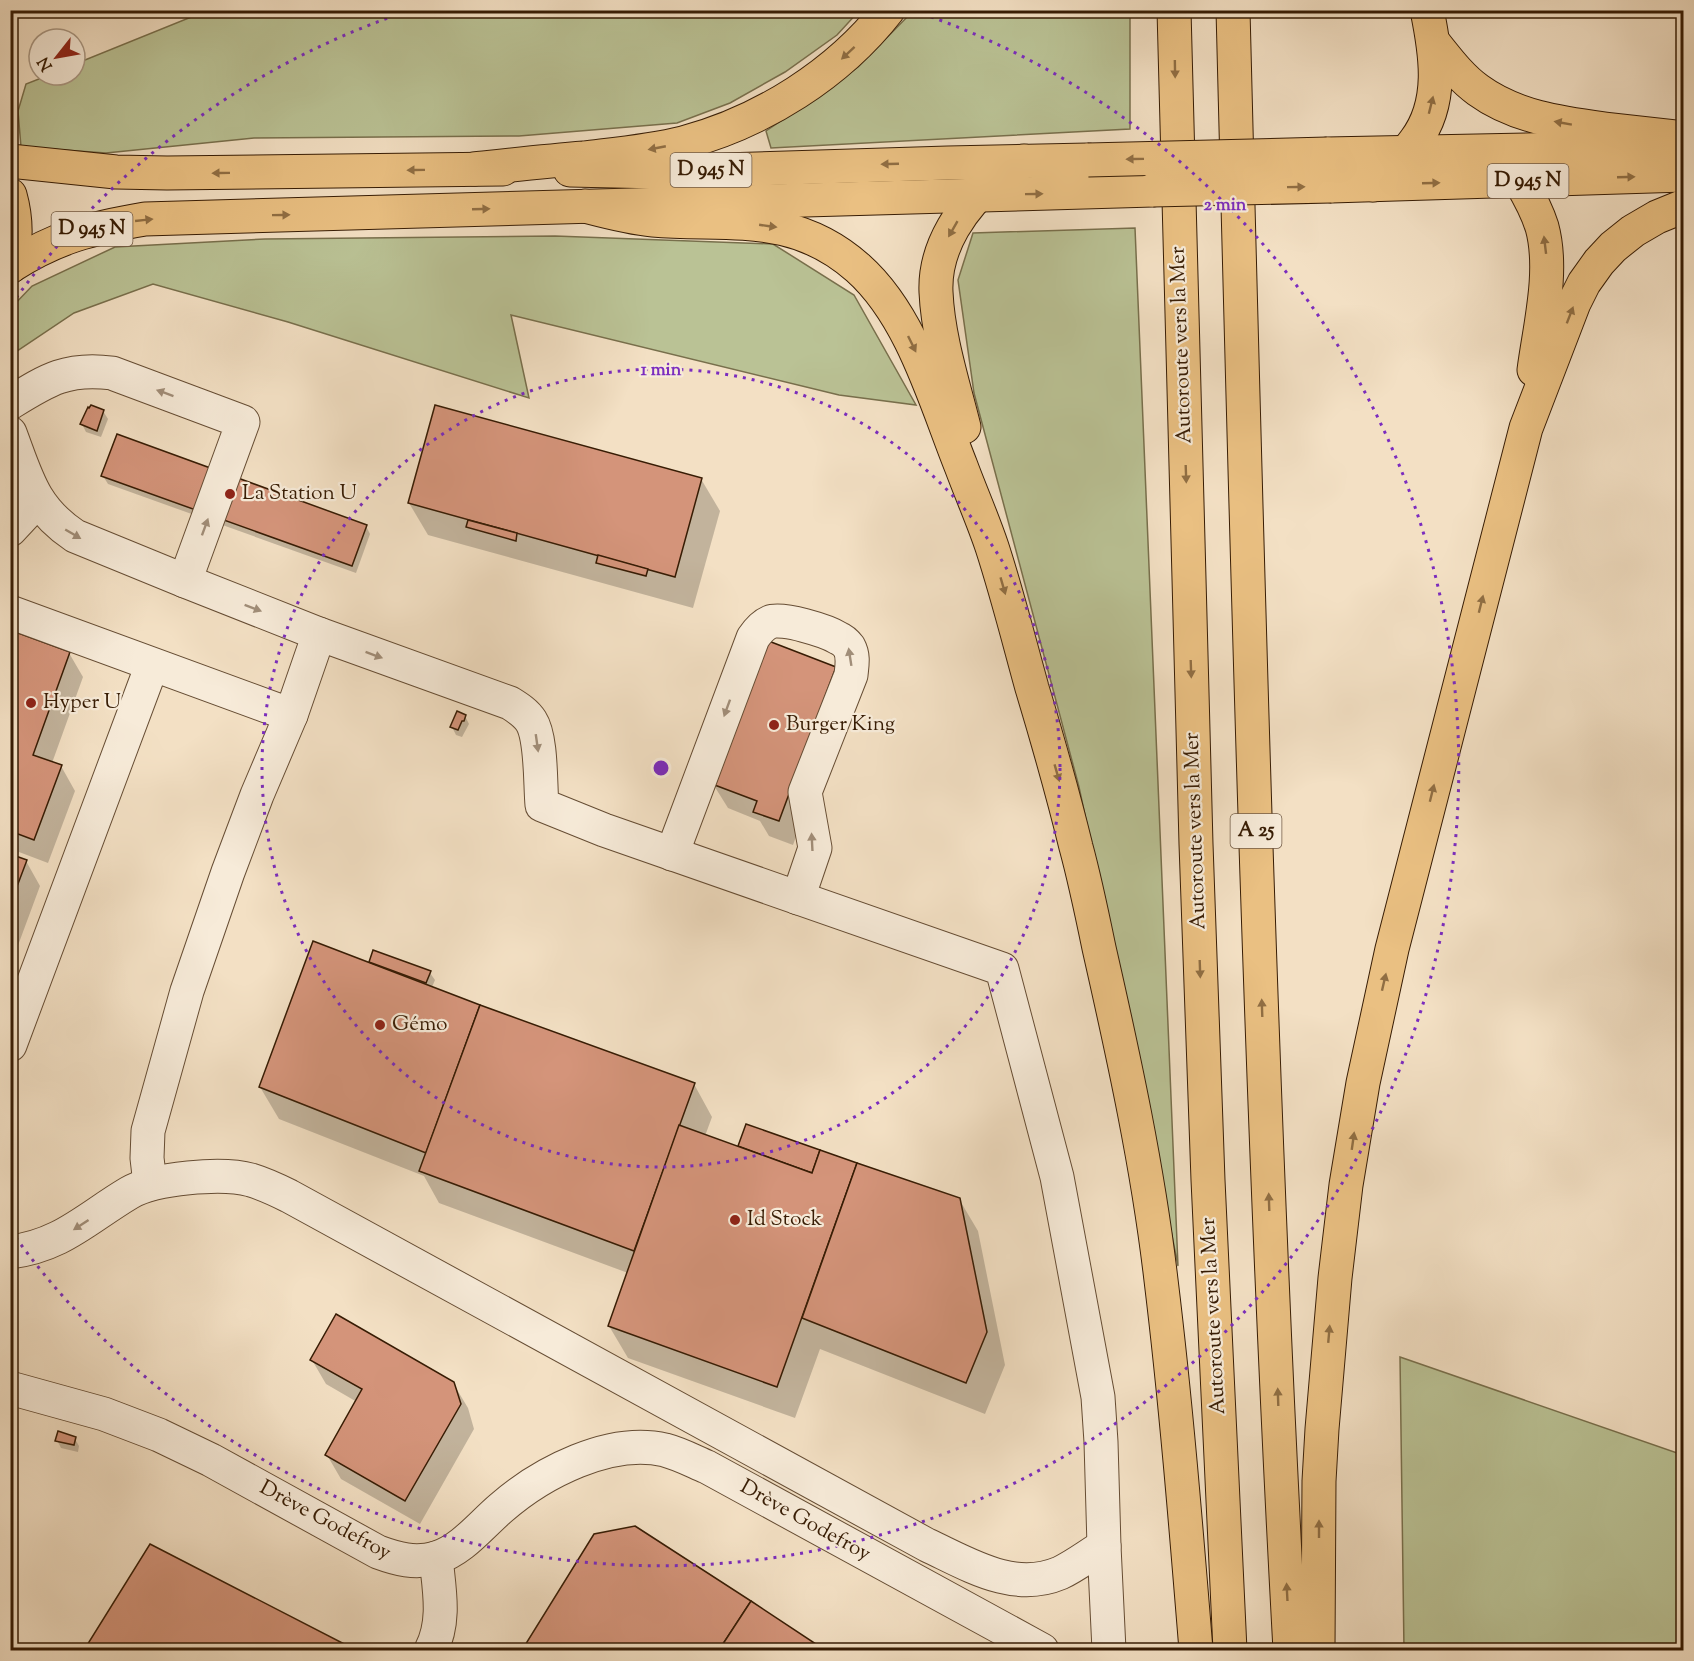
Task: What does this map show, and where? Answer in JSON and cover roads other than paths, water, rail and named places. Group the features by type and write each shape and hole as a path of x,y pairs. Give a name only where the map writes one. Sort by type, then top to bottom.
{"main road":[{"path":"474,169 637,152 684,143 714,134 766,110 815,80 864,37 888,10"},
{"name":"Autoroute vers la Mer","path":"1174,10 1196,855 1208,1180 1230,1650"},
{"name":"A 25","path":"1233,10 1252,716 1266,1123 1290,1650"},
{"path":"1373,185 1407,152 1422,130 1432,102 1436,84 1434,43 1427,10"},
{"path":"1434,43 1458,72 1477,89 1517,111 1558,122 1683,138"},
{"name":"D 945 N","path":"10,161 116,172 167,173 474,169 659,172 1683,146"},
{"path":"1318,1650 1319,1481 1326,1371 1341,1227 1362,1083 1392,949 1526,428 1546,286 1547,265 1542,226 1529,195 1495,150"},
{"path":"1024,161 998,177 962,213 948,236 942,252 936,289 942,335 992,545 1077,850 1126,1068 1151,1209 1162,1290 1196,1650"},
{"name":"D 945 N","path":"11,267 35,251 70,236 145,219 1683,175"},
{"path":"10,195 16,229 11,267"},
{"path":"585,206 654,220 774,226 795,231 817,241 858,268 886,300 910,340 992,545"},
{"path":"1526,428 1574,303 1584,283 1613,247 1633,231 1683,206"}],"street":[{"path":"10,403 59,376 93,370 112,373 243,422 185,581"},
{"path":"10,434 38,500 59,525 75,536 319,634 499,699 518,708 531,721 538,741 542,805 604,830 1002,969 1057,1177 1098,1397 1110,1650"},
{"path":"10,530 38,500"},
{"path":"10,612 291,715"},
{"path":"672,854 757,632 770,622 786,620 837,636 850,649 853,659 851,675 805,792 815,848 798,898"},
{"path":"140,1188 147,1158 148,1131 187,991 232,861 291,715 319,634"},
{"path":"10,1045 152,665"},
{"path":"10,1252 46,1245 140,1188 183,1179 230,1177 249,1179 289,1196 927,1545 984,1571 1007,1579 1042,1578 1059,1573 1104,1546"},
{"name":"Drève Godefroy","path":"10,1388 104,1414 159,1435 211,1460 378,1552 405,1561 436,1558 451,1551 519,1493 553,1471 618,1449 664,1450 707,1467 1042,1650"},
{"path":"436,1558 441,1618 436,1649"}],"place":[{"name":"La Station U","path":"230,494"},
{"name":"Hyper U","path":"31,703"},
{"name":"Burger King","path":"774,725"},
{"name":"Gémo","path":"380,1025"},
{"name":"Id Stock","path":"735,1220"}]}
